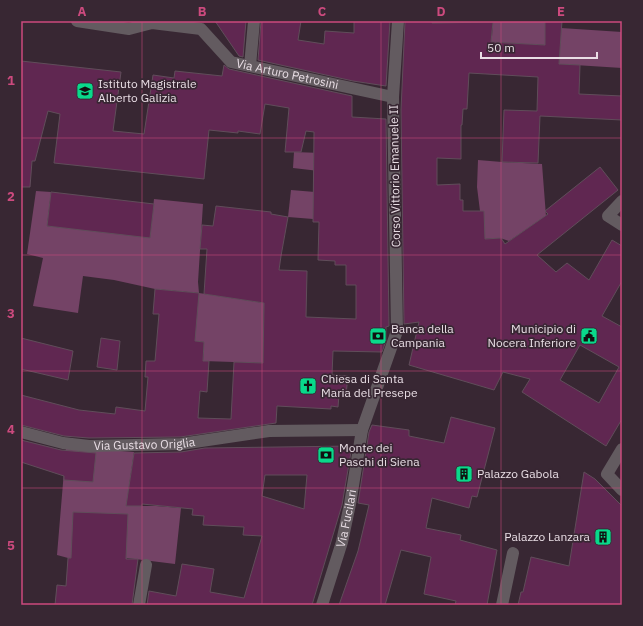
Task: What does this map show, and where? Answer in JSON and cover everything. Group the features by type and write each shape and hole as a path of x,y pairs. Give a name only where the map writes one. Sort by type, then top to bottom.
{"street":[{"name":"Via Arturo Petrosini","path":"77,21 129,29 153,22 201,29 231,62 393,97"},
{"path":"250,66 254,21"},
{"name":"Corso Vittorio Emanuele II","path":"397,331 393,97 398,21"},
{"path":"622,201 608,216 622,225"},
{"name":"Via Fucilari","path":"322,605 342,542 362,430 397,331"},
{"name":"Via Gustavo Origlia","path":"21,432 63,443 88,446 181,444 269,431 362,430"},
{"path":"622,449 607,474 622,490"},
{"path":"502,605 513,553"},
{"path":"139,605 146,564"}],"shaded area":[{"path":"432,21 545,21 545,45 481,42 481,35 492,36 493,22 432,23"},
{"path":"561,28 622,32 622,68 559,64"},
{"path":"294,152 321,153 319,171 293,168"},
{"path":"478,160 542,164 546,216 509,241 500,238 484,239 484,211 480,211 477,187"},
{"path":"291,190 315,192 313,219 288,217"},
{"path":"36,191 51,192 47,226 150,237 154,199 203,204 198,282 199,293 155,289 114,280 83,276 78,313 33,306 43,258 27,254"},
{"path":"199,293 264,303 263,363 203,361 204,342 192,341"},
{"path":"66,447 134,452 128,493 130,506 181,508 175,564 127,558 68,558 57,555"}],"building":[{"path":"215,21 246,21 243,57 239,56"},
{"path":"261,21 301,21 298,40 324,44 325,31 354,33 354,21 390,21 386,86 353,81 258,60"},
{"path":"405,21 432,21 432,23 493,22 491,42 545,45 545,21 562,21 559,64 580,65 579,94 622,96 622,120 540,116 538,163 502,162 504,110 537,111 538,77 469,73 467,109 463,109 461,125 461,159 437,158 437,185 460,184 460,200 463,200 463,211 484,211 485,239 501,238 505,244 548,214 545,211 600,167 618,190 537,255 556,272 567,263 589,280 612,240 622,246 622,281 602,316 622,327 622,419 606,446 522,392 530,379 503,372 494,390 409,365 419,322 404,324 401,110","holes":["580,345 619,367 599,403 560,380"]},
{"path":"21,61 121,72 113,131 144,134 153,75 174,78 175,71 222,76 224,65 229,69 352,96 352,117 386,119 389,326 386,327 386,341 382,352 333,351 332,375 348,376 346,395 339,395 338,407 331,406 331,409 277,406 276,423 180,437 89,438 64,436 21,425 21,395 79,410 115,414 116,407 145,411 148,377 145,377 146,361 155,361 159,314 153,314 155,289 199,293 195,341 204,342 203,361 209,361 207,392 200,391 198,418 231,419 234,362 263,363 264,303 204,294 207,249 200,249 202,225 213,226 216,206 271,212 271,214 288,217 279,270 307,271 306,317 356,319 356,285 346,285 346,265 335,265 335,261 318,260 319,222 313,222 314,132 306,131 301,152 285,152 289,108 265,104 260,134 238,131 238,133 209,130 204,179 54,163 60,114 48,111 35,161 32,161 30,187 21,187"},
{"path":"51,192 154,204 150,238 47,226"},
{"path":"21,338 73,351 68,380 21,369"},
{"path":"101,338 120,341 117,370 97,367"},
{"path":"451,417 495,428 477,497 472,496 469,508 432,498 426,528 461,535 460,540 497,550 487,605 455,605 456,601 424,594 431,557 401,550 385,605 339,605 358,551 369,505 358,503 369,432 372,425 409,430 409,436 444,443"},
{"path":"21,440 61,450 96,453 93,482 64,480 64,476 21,462"},
{"path":"352,446 342,505 312,605 147,605 149,591 176,596 182,564 214,569 210,592 244,598 262,536 243,535 244,527 203,525 204,516 192,515 193,509 142,504 142,506 126,506 134,453 181,452 205,448","holes":["265,475 307,475 304,509 262,496"]},
{"name":"Palazzo Lanzara","path":"584,472 595,479 622,506 622,605 518,605 521,592 523,592 531,557 569,566"},
{"path":"73,512 128,514 126,559 138,559 132,605 55,605 57,585 66,586 68,558 71,558"}],"place":[{"name":"Istituto Magistrale Alberto Galizia","path":"85,91"},
{"name":"Banca della Campania","path":"378,336"},
{"name":"Municipio di Nocera Inferiore","path":"589,336"},
{"name":"Chiesa di Santa Maria del Presepe","path":"308,386"},
{"name":"Monte dei Paschi di Siena","path":"326,455"},
{"name":"Palazzo Gabola","path":"464,474"},
{"name":"Palazzo Lanzara","path":"603,537"}]}
